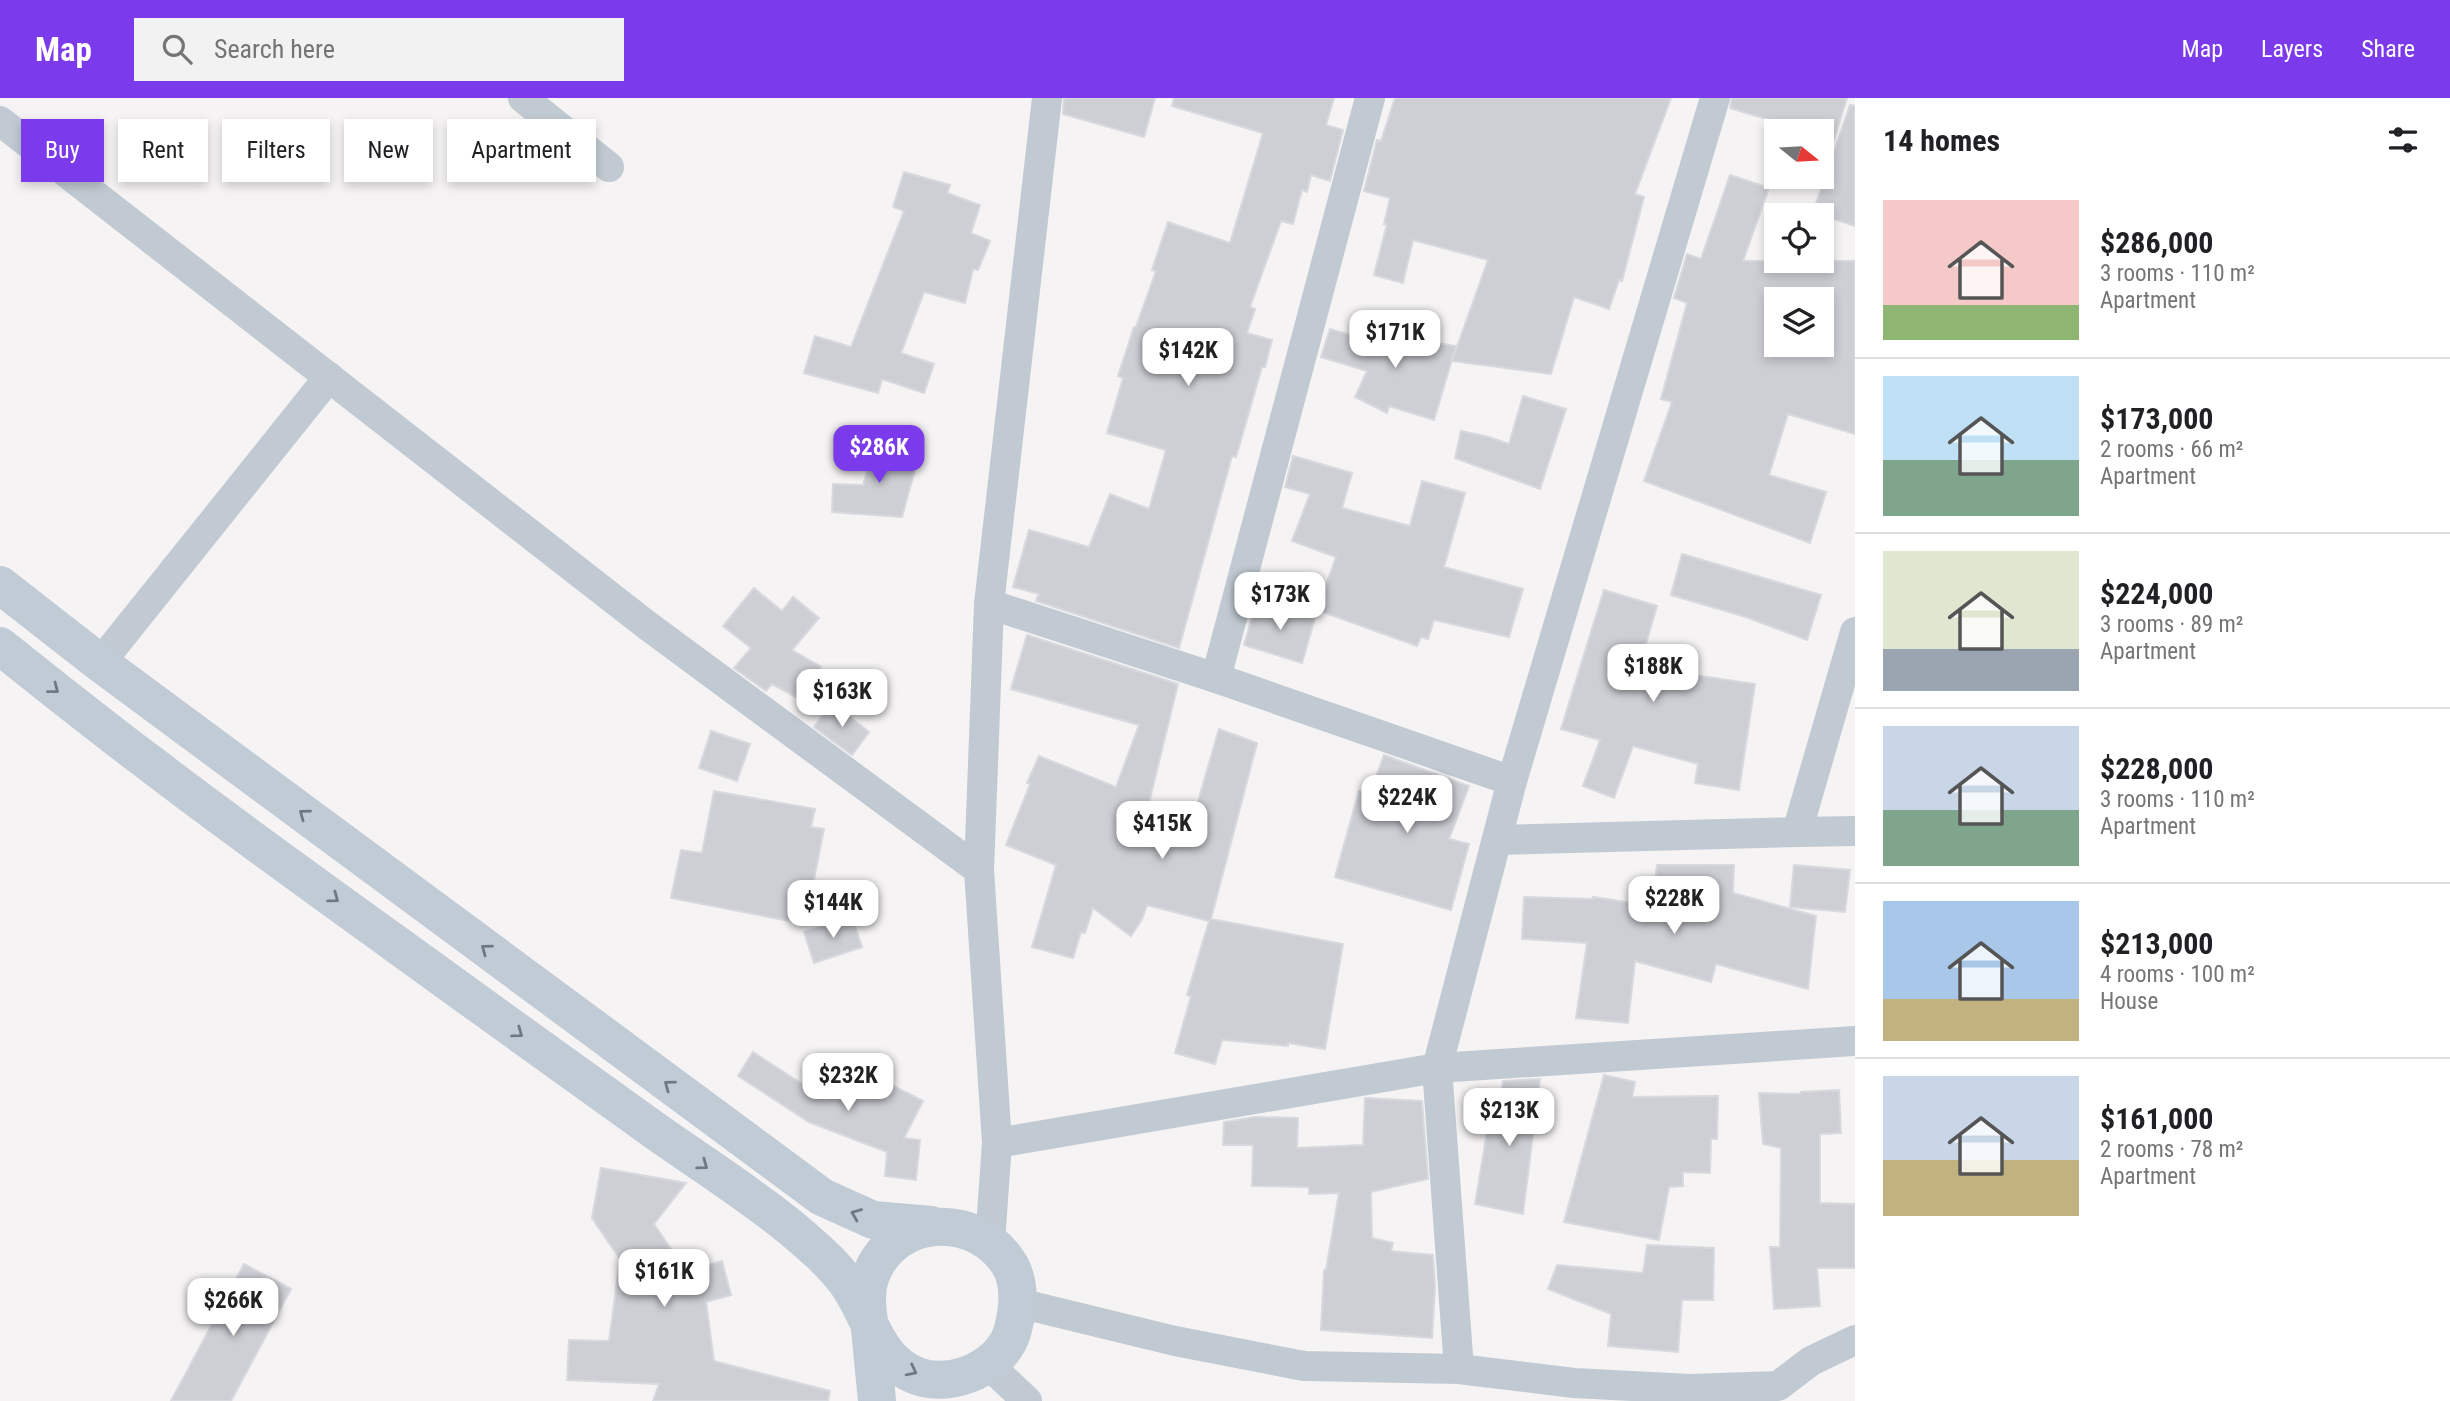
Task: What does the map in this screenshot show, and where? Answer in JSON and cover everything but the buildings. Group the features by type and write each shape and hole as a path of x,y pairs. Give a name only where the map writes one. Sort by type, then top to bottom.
{"main road":[{"path":"0,585 100,663 822,1197 873,1220 947,1226 970,1231 990,1242 1012,1269 1019,1303 1011,1338 955,1401"},
{"path":"0,646 151,765 789,1227 835,1268 849,1285 889,1358 917,1376 951,1380 986,1366"},
{"path":"877,1401 866,1298 871,1275 883,1254 901,1238 923,1228 947,1226"}],"street":[{"path":"523,98 610,167"},
{"path":"990,1242 997,1143 978,870 989,604 1047,98"},
{"path":"1216,678 1370,98"},
{"path":"1459,1369 1437,1068 1512,780 1715,98"},
{"path":"0,121 648,626 978,870"},
{"path":"100,663 329,377"},
{"path":"989,604 1216,678 1512,780"},
{"path":"1797,832 1855,632"},
{"path":"1497,840 1855,831"},
{"path":"997,1143 1437,1068 1855,1041"},
{"path":"1019,1303 1175,1341 1304,1366 1459,1369 1574,1383 1690,1389 1778,1386 1811,1361 1855,1340"},
{"path":"986,1366 1027,1401"}]}
